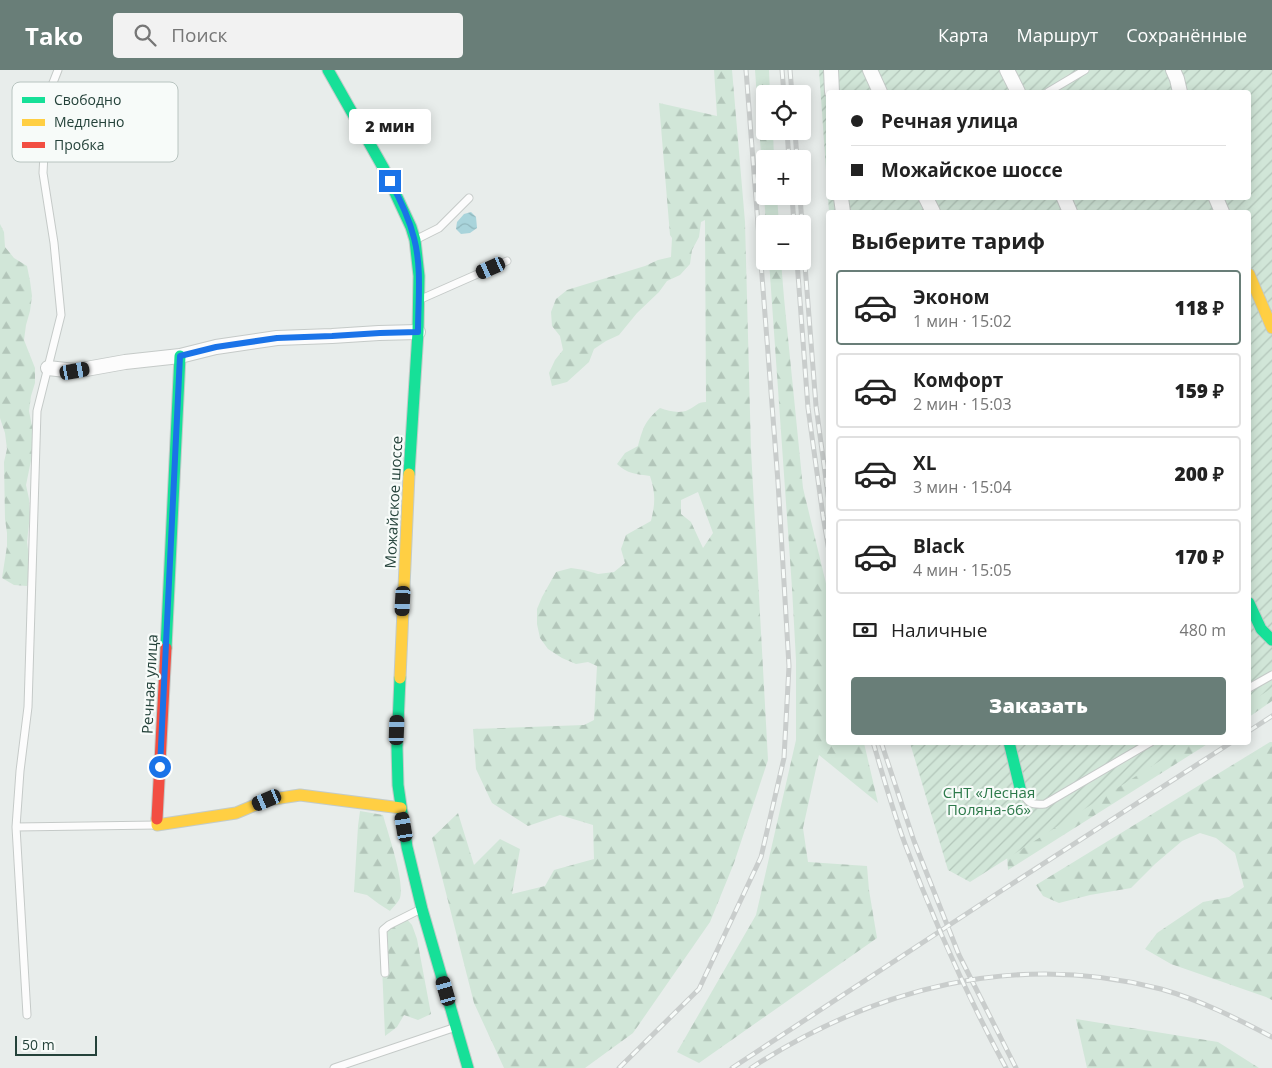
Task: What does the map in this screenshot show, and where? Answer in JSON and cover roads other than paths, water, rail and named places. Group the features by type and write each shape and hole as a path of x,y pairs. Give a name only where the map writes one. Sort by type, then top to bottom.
{"main road":[{"name":"Можайское шоссе","path":"328,70 384,169 405,212 415,240 419,276 418,332 408,493 398,714 398,785 407,847 422,909 468,1068"},
{"path":"1251,279 1272,328"},
{"name":"Речная улица","path":"157,825 180,356"},
{"path":"1251,607 1261,629 1272,640"},
{"path":"1010,745 1022,792"},
{"path":"157,825 236,813 267,800 300,795 401,808"}],"street":[{"path":"830,70 832,90"},
{"path":"870,70 879,90"},
{"path":"1007,70 1017,90"},
{"path":"1173,70 1180,90"},
{"path":"48,368 75,371 125,362 180,356 216,347 277,338 418,332"}],"lane":[{"path":"53,82 58,70"},
{"path":"1051,90 1085,70"},
{"path":"27,1015 16,828 20,771 28,707 38,411 61,314 54,243 43,173 44,162"},
{"path":"415,240 439,228 469,198"},
{"path":"418,300 507,261"},
{"path":"1251,687 1272,675"},
{"path":"1022,792 1026,801 1035,805 1045,804 1146,745"},
{"path":"16,828 157,825"},
{"path":"385,974 383,930 389,925 422,909"},
{"path":"334,1068 456,1027"}],"water":[{"path":"471,212 476,217 477,228 470,233 461,234 456,229 457,222 464,214"}],"railway":[{"path":"619,1068 699,989 761,857 784,758 789,666 778,482 746,70"},
{"path":"782,70 783,85"},
{"path":"790,70 791,85"},
{"path":"788,140 788,150"},
{"path":"796,140 796,150"},
{"path":"793,205 793,215"},
{"path":"801,205 801,215"},
{"path":"798,270 808,408 826,534"},
{"path":"805,270 816,406 826,480"},
{"path":"1251,730 1272,716"},
{"path":"874,745 888,793 916,873 952,958 1006,1068"},
{"path":"882,745 914,841 959,955 1016,1068"},
{"path":"732,1068 1227,745"},
{"path":"751,1068 798,1040 847,1017 897,998 948,984 1000,976 1053,974 1107,978 1161,989 1190,998 1218,1010 1272,1037"}],"park label":[{"name":"СНТ «Лесная Поляна-66»","path":"989,800"}]}
